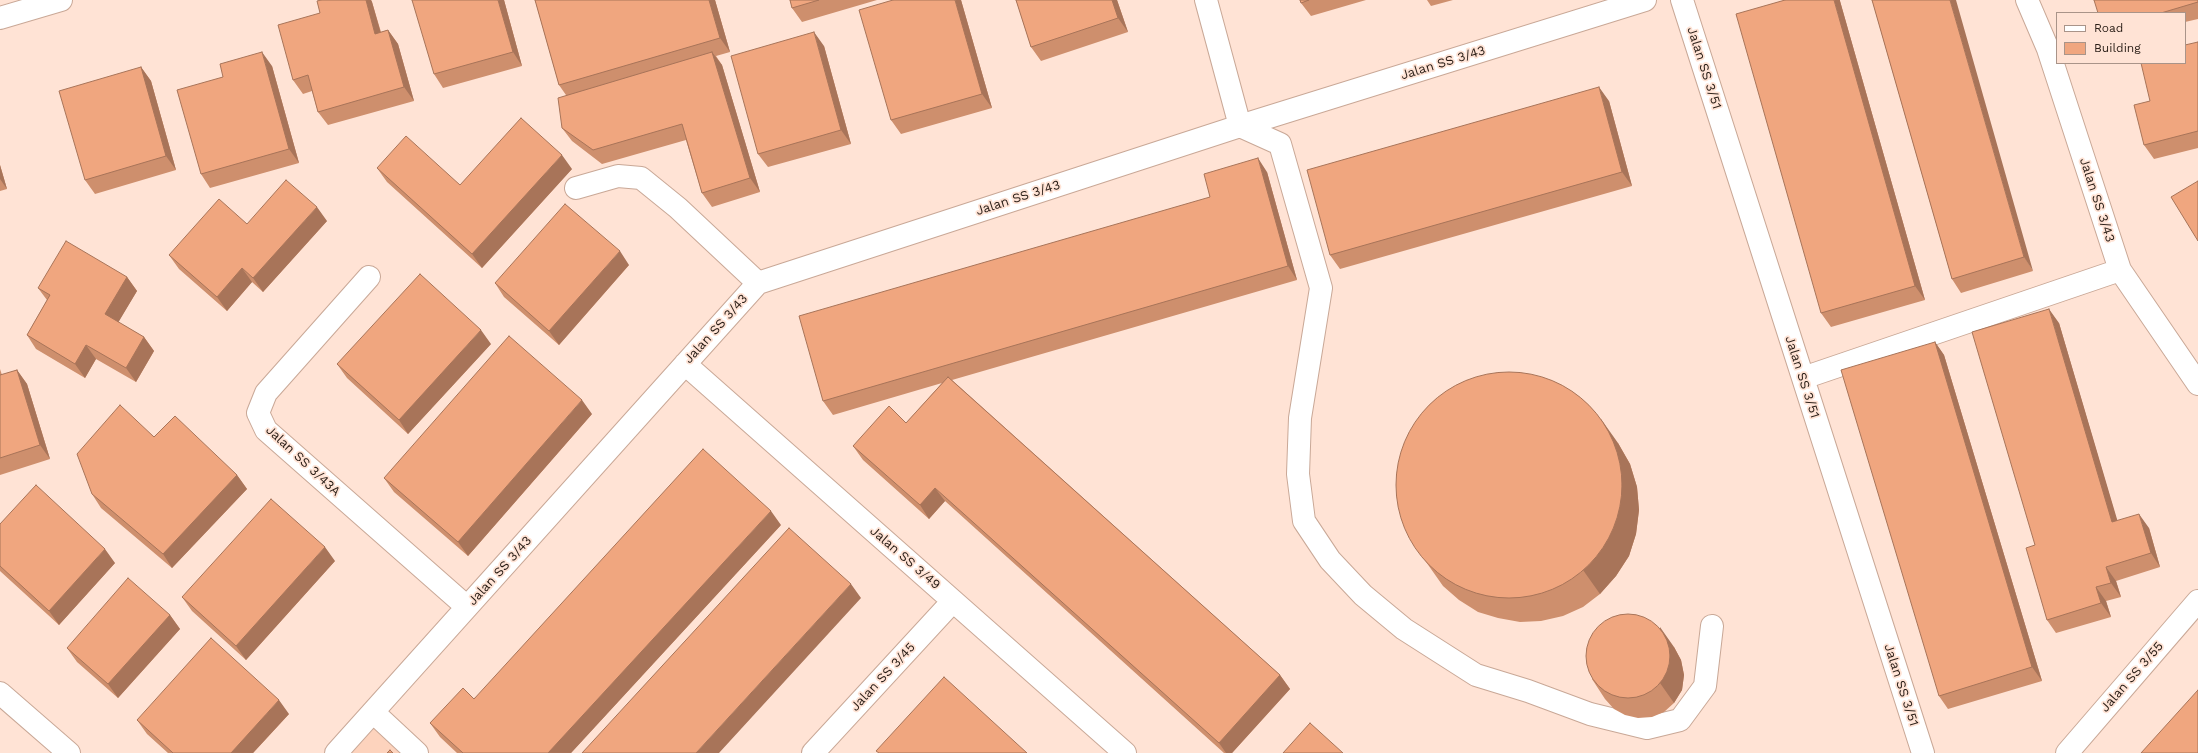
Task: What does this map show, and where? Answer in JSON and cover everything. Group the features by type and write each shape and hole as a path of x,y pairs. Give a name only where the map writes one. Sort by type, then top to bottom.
{"street":[{"path":"0,18 60,0"},
{"path":"1206,0 1240,126 1280,144 1321,288 1300,418 1298,474 1304,521 1330,560 1363,595 1404,630 1476,676 1528,691 1590,714 1647,728 1680,720 1705,686 1712,626"},
{"name":"Jalan SS 3/43","path":"336,753 758,283 1240,126 1645,0"},
{"name":"Jalan SS 3/51","path":"1682,0 1923,753"},
{"name":"Jalan SS 3/43","path":"2027,0 2048,49 2120,270 2198,384"},
{"path":"576,188 618,176 632,176 641,178 678,208 758,283"},
{"path":"1803,378 2120,270"},
{"name":"Jalan SS 3/43A","path":"369,277 266,393 258,414 266,430 467,607"},
{"name":"Jalan SS 3/49","path":"685,364 1125,753"},
{"name":"Jalan SS 3/45","path":"813,753 953,600"},
{"name":"Jalan SS 3/55","path":"2067,753 2198,601"},
{"path":"0,693 69,753"},
{"path":"373,712 417,753"}],"shaded area":[{"path":"376,726 405,753 351,753"}],"building":[{"path":"366,0 375,34 388,30 404,87 318,112 308,75 293,80 278,25 320,13 317,1"},
{"path":"412,0 498,0 513,52 434,74"},
{"path":"535,0 709,0 720,38 559,85"},
{"path":"790,0 819,0 792,8"},
{"path":"893,0 955,0 982,94 891,120 859,10"},
{"path":"1016,0 1112,0 1118,18 1031,47"},
{"path":"1300,0 1309,0 1301,3"},
{"path":"1785,0 1834,0 1915,286 1821,313 1736,14"},
{"path":"1872,0 1950,0 2024,257 1952,279"},
{"path":"2094,0 2198,0 2198,2 2164,12 2098,12"},
{"path":"814,32 841,130 758,154 731,56"},
{"path":"2198,42 2198,131 2144,145 2134,105 2150,101 2141,64 2186,64 2186,45"},
{"path":"262,52 289,149 201,174 177,90 223,77 220,64"},
{"path":"712,52 750,178 702,193 682,124 593,150 562,128 558,98"},
{"path":"141,67 166,156 85,180 59,91"},
{"path":"1599,87 1622,172 1330,255 1307,170"},
{"path":"521,118 562,155 472,254 377,168 406,136 460,185"},
{"path":"1258,158 1288,266 823,401 799,316 1210,197 1204,174"},
{"path":"286,180 317,207 253,278 242,268 217,297 169,255 219,199 247,224"},
{"path":"2198,181 2198,241 2171,197"},
{"path":"565,204 620,251 549,331 495,283"},
{"path":"66,241 127,277 105,314 144,337 126,368 86,345 75,364 27,335 50,295 38,288"},
{"path":"420,274 481,330 399,420 337,364"},
{"path":"2049,309 2112,522 2139,514 2151,553 2106,567 2111,583 2096,587 2101,603 2047,620 2026,548 2035,545 1972,332"},
{"path":"509,336 582,400 458,542 384,478"},
{"path":"1935,342 2032,667 1939,696 1841,370"},
{"path":"17,370 40,445 0,458 0,375"},
{"path":"1509,372 1542,377 1552,381 1572,391 1589,405 1603,422 1613,442 1617,452 1622,485 1617,518 1613,528 1603,548 1589,565 1572,579 1552,589 1542,593 1509,598 1476,593 1466,589 1446,579 1429,565 1415,548 1405,528 1401,518 1396,485 1401,452 1405,442 1415,422 1429,405 1446,391 1466,381 1476,377"},
{"path":"948,377 1280,675 1219,743 935,488 920,505 853,446 889,406 906,423"},
{"path":"120,405 154,437 175,416 237,475 163,554 92,494 77,454"},
{"path":"703,449 771,511 548,753 463,753 430,723 463,688 474,699"},
{"path":"36,485 105,549 49,611 0,566 0,524"},
{"path":"271,499 325,547 236,646 182,597"},
{"path":"789,528 851,584 696,753 582,753"},
{"path":"128,578 170,615 108,684 67,648"},
{"path":"1620,614 1636,614 1652,621 1663,632 1670,648 1670,664 1667,672 1658,686 1652,691 1636,698 1620,698 1604,691 1593,680 1586,664 1586,648 1593,632 1604,621"},
{"path":"211,638 279,700 231,753 173,753 137,720"},
{"path":"944,677 1027,753 879,753 876,751"},
{"path":"2198,690 2198,753 2141,753"},
{"path":"1310,723 1343,753 1283,753"}]}
